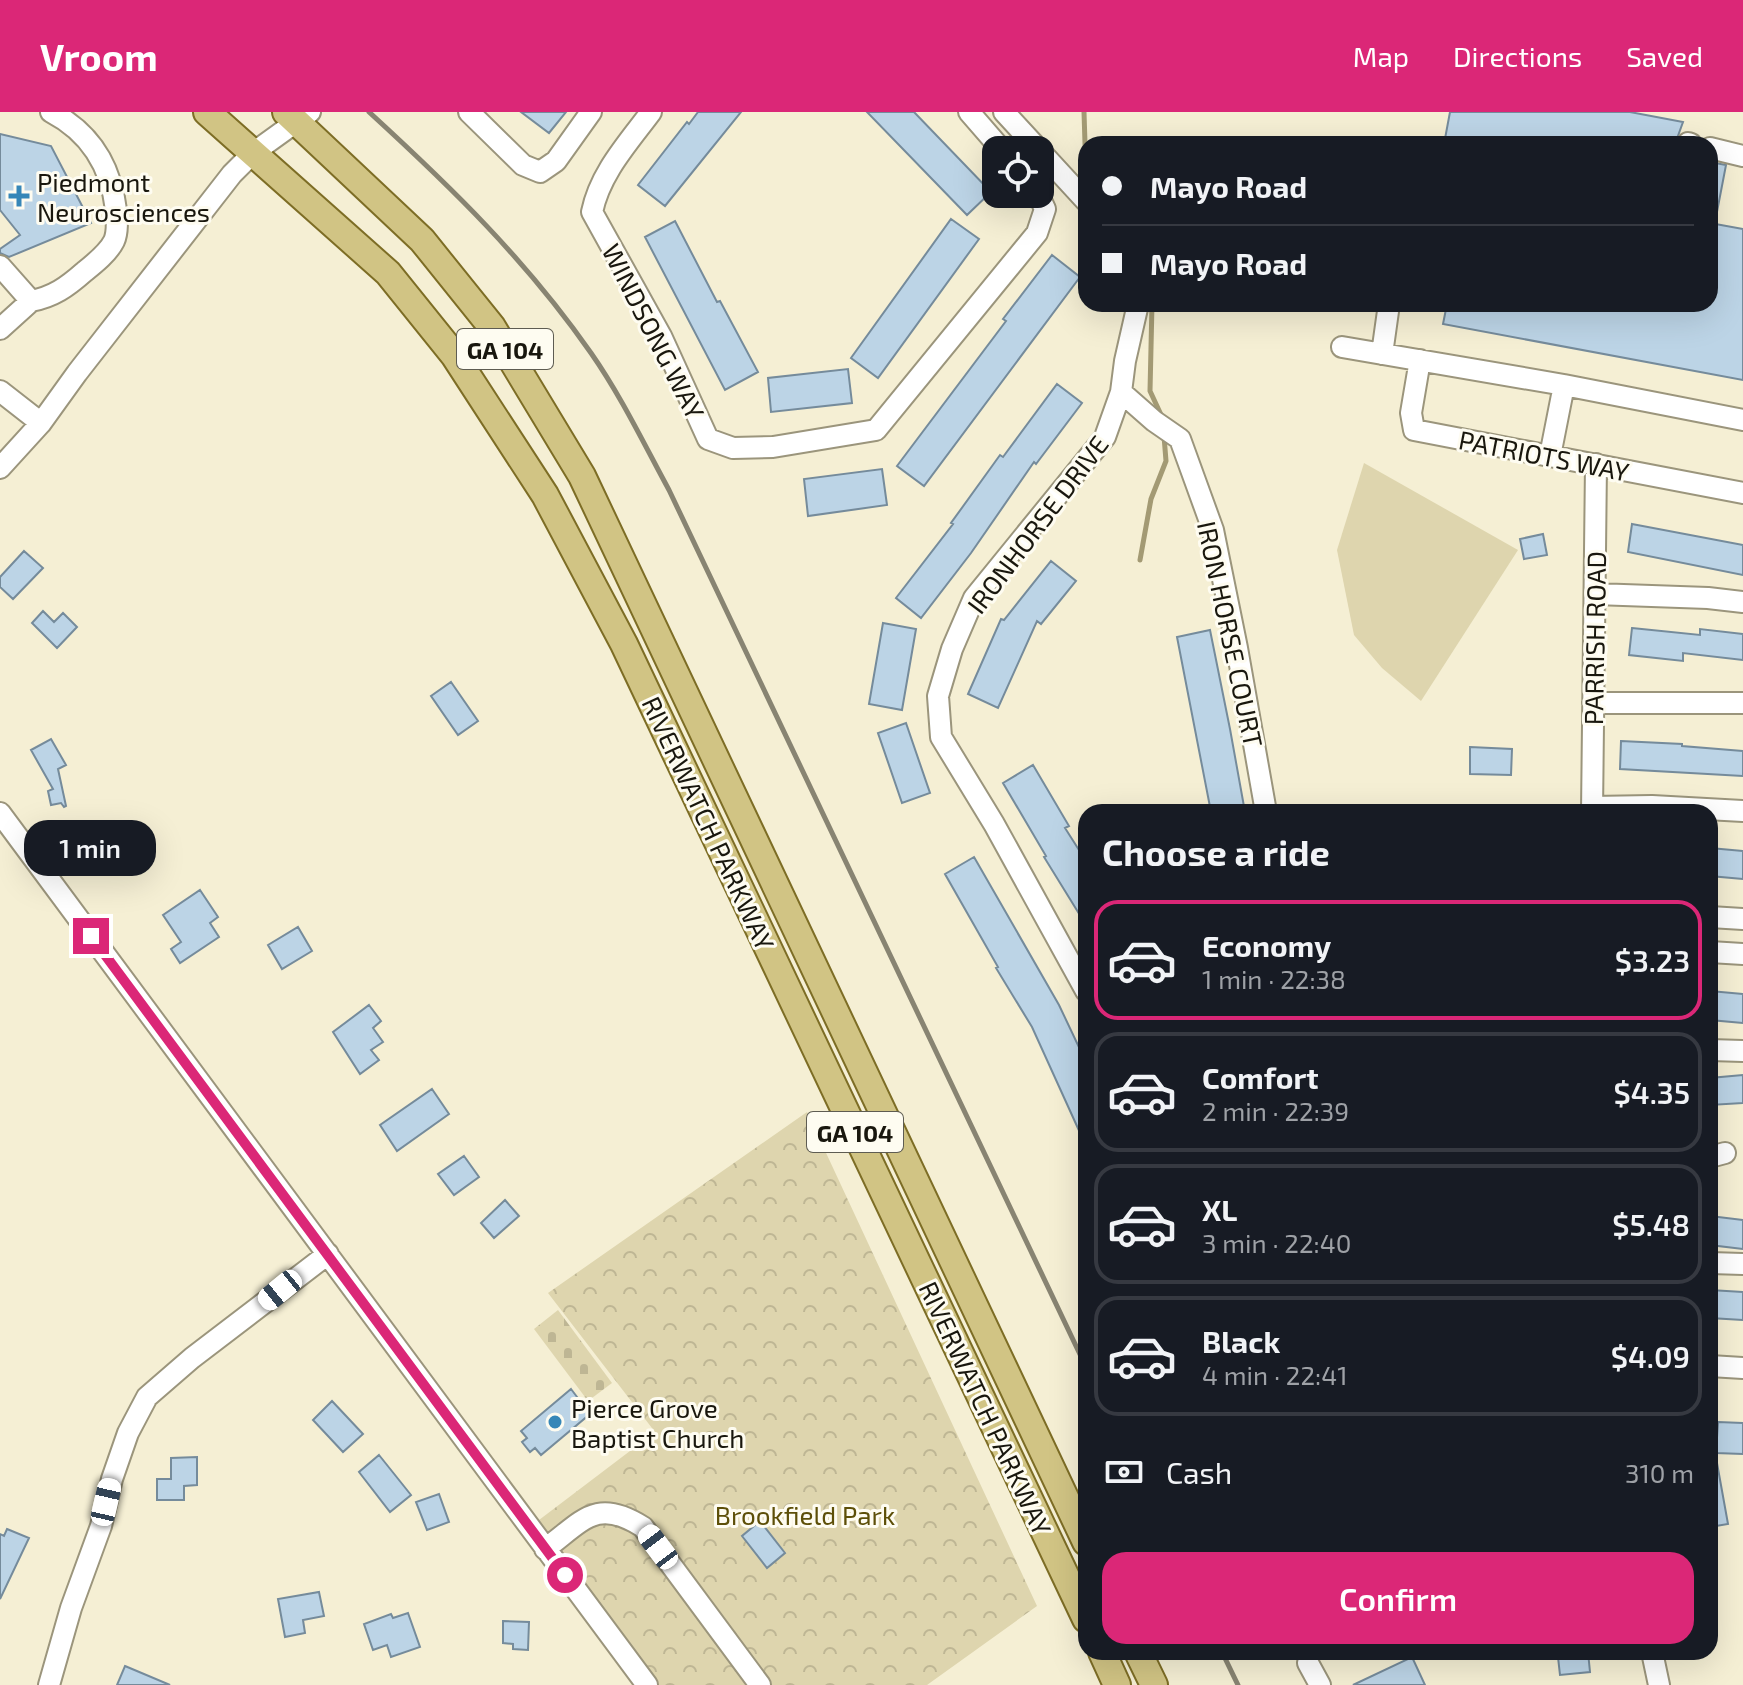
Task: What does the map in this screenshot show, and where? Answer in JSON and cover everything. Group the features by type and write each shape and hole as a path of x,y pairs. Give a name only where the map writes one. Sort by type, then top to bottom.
{"main road":[{"name":"RIVERWATCH PARKWAY","path":"207,112 388,273 454,355 545,495 624,644 1078,1602"},
{"name":"RIVERWATCH PARKWAY","path":"292,114 422,240 484,316 582,476 1078,1525"},
{"path":"1106,1660 1117,1685"},
{"path":"1142,1660 1154,1685"}],"street":[{"path":"0,329 31,301 49,298 69,285 114,241 117,223 113,186 96,150 79,131 51,112"},
{"path":"469,112 523,165 540,172 556,161 591,112"},
{"name":"WINDSONG WAY","path":"651,112 596,192 592,212 661,336 708,439 733,448 773,447 876,430 1037,233 1045,208"},
{"path":"969,112 990,136"},
{"path":"1004,112 1027,136"},
{"path":"0,468 41,423 232,174 292,114"},
{"path":"1718,150 1743,156"},
{"path":"1054,166 1078,192"},
{"path":"0,266 31,301"},
{"name":"IRONHORSE DRIVE","path":"1078,976 994,824 941,737 938,696 952,649 974,598 1105,437 1121,392 1136,312"},
{"path":"1382,354 1388,312"},
{"path":"1342,347 1743,420"},
{"name":"PATRIOTS WAY","path":"1420,360 1411,413 1414,430 1743,493"},
{"path":"1550,456 1564,385"},
{"path":"0,391 41,423"},
{"name":"IRON HORSE COURT","path":"1121,392 1180,439 1213,530 1264,804"},
{"name":"PARRISH ROAD","path":"1592,804 1596,464"},
{"path":"1595,594 1743,602"},
{"path":"1593,703 1743,703"},
{"path":"1718,810 1743,811"},
{"path":"0,813 647,1685"},
{"path":"1718,917 1743,919"},
{"path":"1718,952 1743,954"},
{"path":"1718,1050 1743,1051"},
{"path":"49,1685 71,1608 101,1526 112,1479 128,1433 147,1397 192,1358 328,1254"},
{"path":"1718,1263 1743,1264"},
{"path":"1718,1366 1743,1368"},
{"path":"545,1549 590,1515 601,1511 627,1517 643,1527 760,1685"},
{"path":"1654,1660 1659,1685"},
{"path":"1308,1663 1320,1685"}],"green space":[{"path":"1364,463 1518,550 1421,701 1382,668 1354,635 1337,550"},
{"name":"Brookfield Park","path":"807,1112 1037,1606 927,1685 659,1685 539,1520 655,1432 548,1293"},
{"path":"558,1310 612,1383 588,1401 534,1329"}],"building":[{"path":"521,112 566,112 549,133"},
{"path":"698,112 741,112 665,206 638,185"},
{"path":"867,112 914,112 982,183 982,201 967,215"},
{"path":"1450,112 1630,112 1683,122 1678,136 1446,136"},
{"path":"0,134 51,146 91,223 9,257 0,253 0,249 20,235 0,210"},
{"path":"1718,164 1726,165 1718,207"},
{"path":"951,219 979,239 878,378 851,358"},
{"path":"675,221 758,372 725,390 645,237"},
{"path":"1718,224 1743,229 1743,380 1443,324 1445,312 1718,312"},
{"path":"1052,255 1078,275 1078,280 924,486 897,466 1006,321 1003,319"},
{"path":"848,369 852,403 771,412 768,378"},
{"path":"1057,384 1082,403 1036,464 1034,462 921,618 896,598 953,524 1000,455 1003,457"},
{"path":"882,469 887,505 808,516 804,479"},
{"path":"1632,524 1743,545 1743,575 1628,552"},
{"path":"1543,534 1547,555 1524,559 1520,539"},
{"path":"24,551 43,568 13,599 0,587 0,577"},
{"path":"1051,561 1076,581 1041,624 1037,621 998,708 968,694 1001,619 1004,620"},
{"path":"43,611 54,622 63,613 77,627 57,648 32,623"},
{"path":"883,623 916,629 902,710 869,704"},
{"path":"1632,628 1700,635 1700,629 1743,634 1743,660 1683,653 1683,661 1629,655"},
{"path":"1210,630 1244,804 1209,804 1177,637"},
{"path":"451,682 478,721 458,735 431,696"},
{"path":"906,723 930,793 902,803 878,733"},
{"path":"51,739 66,765 58,769 64,807 61,803 51,805 48,791 53,789 31,750"},
{"path":"1621,741 1743,751 1743,776 1620,769"},
{"path":"1470,747 1512,749 1511,775 1470,774"},
{"path":"1033,765 1069,826 1065,828 1078,848 1078,912 1044,857 1003,783"},
{"path":"1718,849 1743,851 1743,879 1718,877"},
{"path":"974,857 1059,1005 1078,1045 1078,1128 1032,1027 945,874"},
{"path":"200,890 218,917 210,923 219,937 180,963 171,949 181,942 163,915"},
{"path":"298,927 312,951 282,969 268,945"},
{"path":"1718,992 1743,994 1743,1023 1718,1021"},
{"path":"369,1005 381,1021 373,1028 383,1042 371,1050 379,1060 360,1074 333,1032"},
{"path":"1743,1075 1743,1103 1718,1105 1718,1077"},
{"path":"432,1089 449,1114 397,1151 380,1125"},
{"path":"464,1156 479,1177 454,1195 438,1174"},
{"path":"505,1200 519,1216 494,1238 481,1223"},
{"path":"1718,1217 1743,1220 1743,1249 1718,1246"},
{"path":"1718,1290 1743,1292 1743,1320 1718,1318"},
{"name":"Pierce Grove Baptist Church","path":"571,1389 590,1414 541,1455 535,1448 530,1452 522,1442 527,1438 521,1431"},
{"path":"332,1401 363,1434 343,1452 313,1420"},
{"path":"1718,1422 1743,1423 1743,1454 1718,1453"},
{"path":"379,1455 411,1495 390,1512 359,1472"},
{"path":"197,1457 197,1485 184,1486 184,1500 157,1500 157,1479 171,1479 171,1458"},
{"path":"1718,1469 1728,1524 1718,1526"},
{"path":"439,1494 449,1522 427,1530 416,1502"},
{"path":"760,1521 785,1553 767,1568 742,1536"},
{"path":"7,1529 29,1538 0,1599 0,1534 4,1536"},
{"path":"319,1592 324,1616 303,1620 305,1633 285,1637 278,1599"},
{"path":"408,1613 420,1647 391,1657 387,1645 373,1650 364,1624 391,1614 393,1618"},
{"path":"503,1621 529,1622 528,1650 513,1649 513,1644 503,1643"},
{"path":"1406,1660 1413,1660 1425,1685 1353,1685"},
{"path":"1558,1660 1589,1660 1590,1672 1560,1675"},
{"path":"125,1666 170,1685 117,1685"}],"waterway":[{"path":"1084,112 1085,136"},
{"path":"1152,312 1150,391 1163,419"},
{"path":"1140,560 1151,499 1166,461 1164,436"}],"railway":[{"path":"369,112 459,197 541,287 602,369 622,403 669,490 1078,1350"},
{"path":"1226,1660 1238,1685"}],"place":[{"name":"Piedmont Neurosciences","path":"19,196"},
{"name":"Pierce Grove Baptist Church","path":"555,1422"}],"route":[{"path":"91,936 565,1575"}]}
